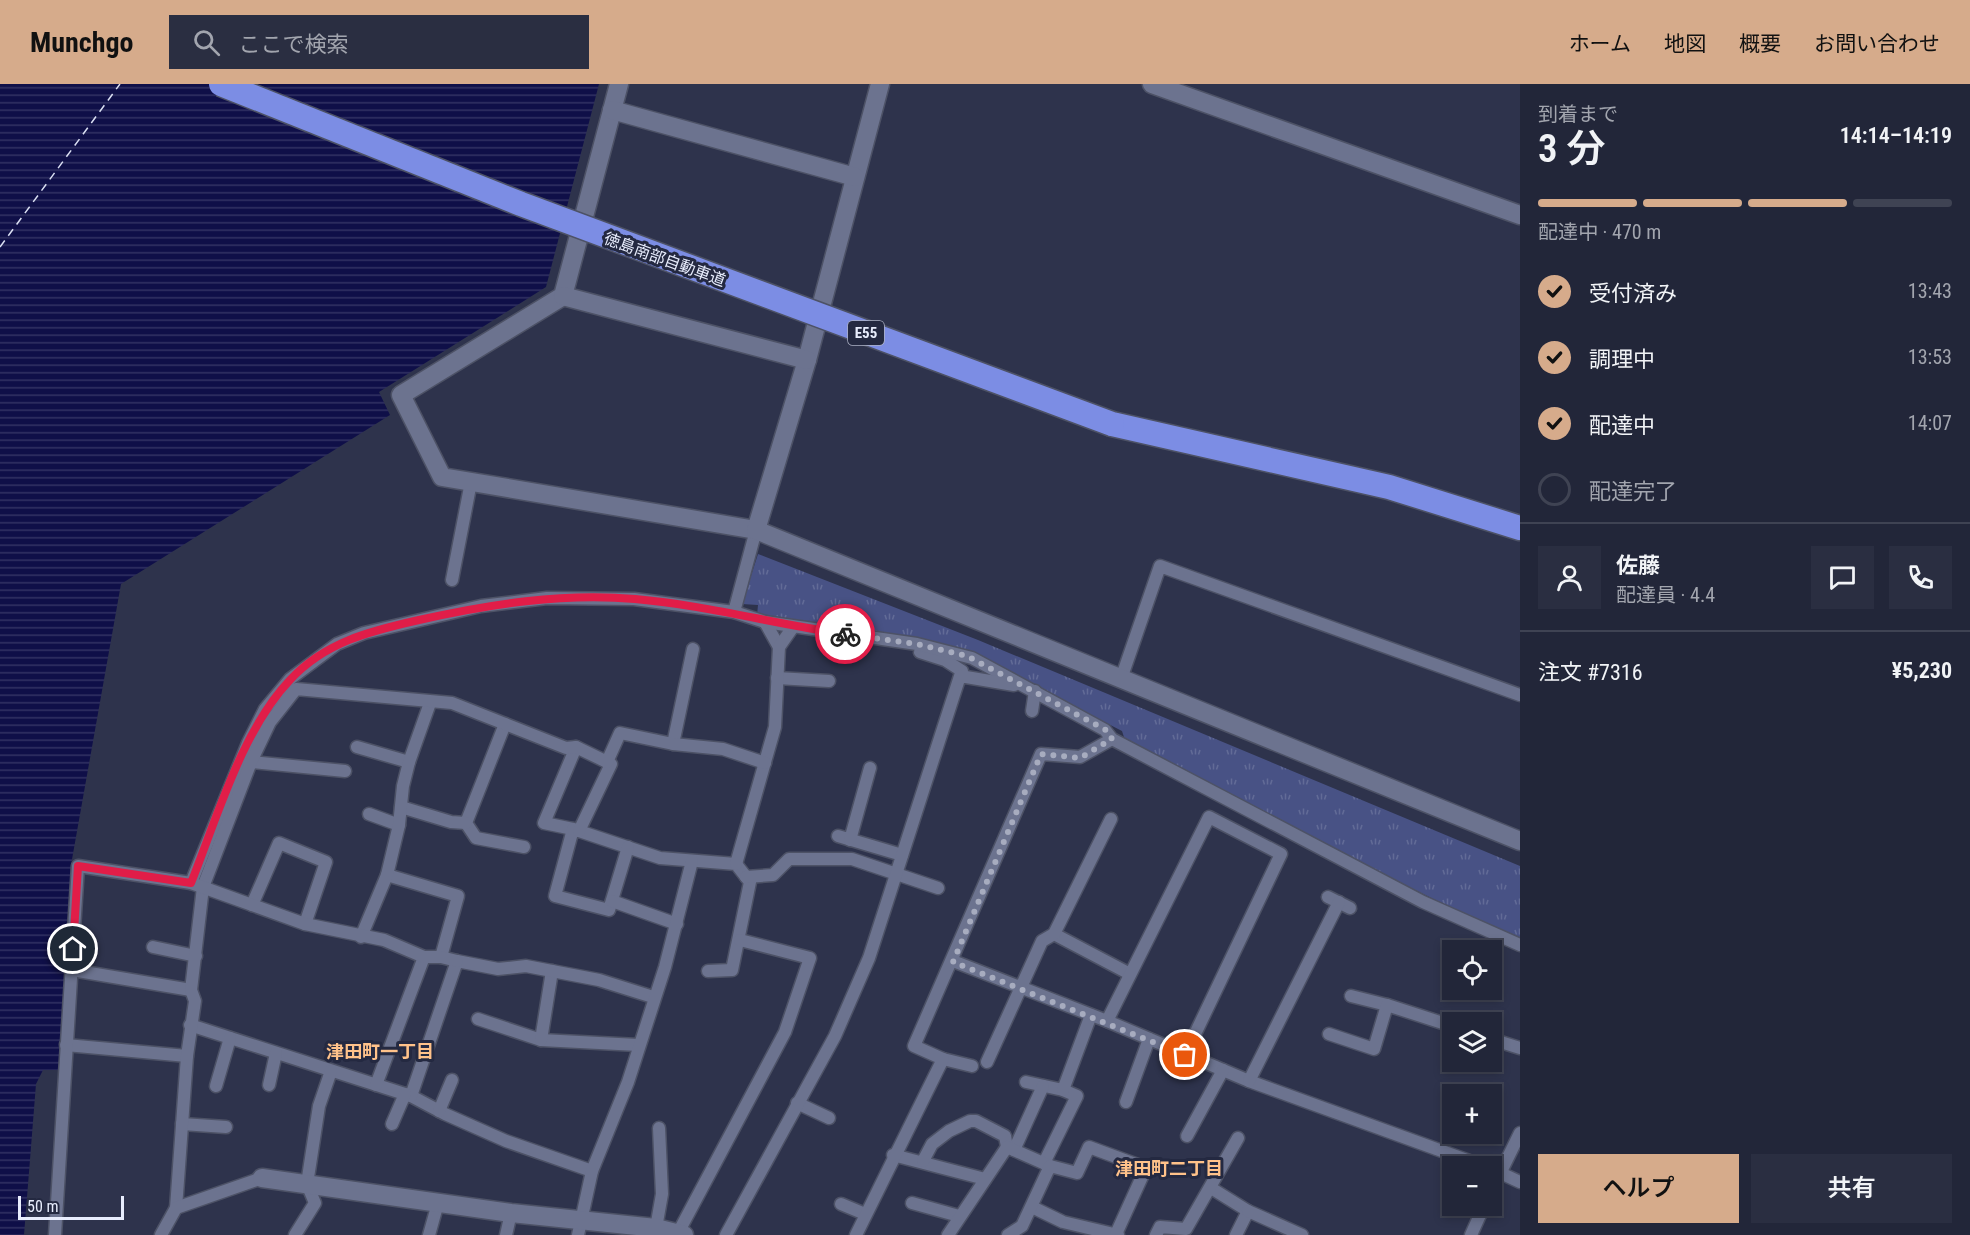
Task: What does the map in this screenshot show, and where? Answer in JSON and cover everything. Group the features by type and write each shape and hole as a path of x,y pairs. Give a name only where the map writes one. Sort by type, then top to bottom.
{"highway":[{"name":"徳島南部自動車道","path":"221,84 532,209 1112,424 1389,487 1520,528"}],"street":[{"path":"619,84 563,296 401,395 442,477 756,530 1520,841"},
{"path":"734,612 807,360 879,84"},
{"path":"1152,84 1520,215"},
{"path":"612,110 855,177"},
{"path":"563,296 807,360"},
{"path":"452,580 471,482"},
{"path":"1121,679 1160,566 1520,695"},
{"path":"161,1235 176,1208 187,1056 195,1001 191,990 196,956 197,885 248,743 266,709 290,679 337,644 364,633 481,606 547,598 634,599 734,612 765,622 880,639 916,648 967,656 1106,730 1112,739 1424,902 1520,945"},
{"path":"736,864 775,728 778,647 765,622"},
{"path":"778,647 793,627"},
{"path":"916,648 945,660 961,674 1032,690"},
{"path":"673,744 693,649"},
{"path":"726,1235 835,1036 869,958 967,656"},
{"path":"777,678 829,681"},
{"path":"197,885 250,762 270,722 296,689 430,703 452,703 566,748 576,747 611,764 576,830 555,896 609,910 628,847"},
{"path":"1032,690 1032,711"},
{"path":"361,937 387,875 399,825 409,762 430,703"},
{"path":"466,823 505,724"},
{"path":"607,762 620,733 673,744 723,749 765,763"},
{"path":"972,1066 943,1059 914,1046 953,962 1041,754 1080,758 1112,739"},
{"path":"357,747 409,762"},
{"path":"576,747 544,823 576,830 660,858 736,864 750,882 740,940 732,970 708,971"},
{"path":"250,762 345,771"},
{"path":"850,840 870,768"},
{"path":"401,807 451,822 466,823"},
{"path":"369,814 399,825"},
{"path":"1107,1021 1209,817 1281,854 1185,1055"},
{"path":"987,1062 1042,941 1054,934 1111,819"},
{"path":"466,823 476,838 524,847"},
{"path":"838,836 902,855"},
{"path":"252,905 279,843 326,861 305,924"},
{"path":"746,877 773,875 789,859 852,859 938,888"},
{"path":"579,1227 592,1171 628,1082 653,997 665,967 692,861"},
{"path":"54,1235 78,866 197,885 305,924 384,940 424,957 441,957 498,969 526,966 599,980 653,997"},
{"path":"387,875 458,896 441,957"},
{"path":"612,901 677,924"},
{"path":"1249,1081 1339,902"},
{"path":"1054,934 1130,974"},
{"path":"176,1208 262,1178 511,1213 579,1227 656,1228 681,1234 785,1032 810,958 740,940"},
{"path":"153,947 196,956"},
{"path":"376,1085 424,957"},
{"path":"392,1124 408,1095 457,961"},
{"path":"953,962 1107,1021 1249,1081 1456,1156"},
{"path":"72,970 191,990"},
{"path":"541,1040 552,971"},
{"path":"1352,996 1442,1023"},
{"path":"1329,1034 1374,1049 1387,1005"},
{"path":"1063,1090 1091,1015"},
{"path":"478,1019 541,1040 638,1045"},
{"path":"190,1025 408,1095 506,1141 592,1171"},
{"path":"216,1086 230,1038"},
{"path":"1126,1102 1149,1040"},
{"path":"1502,1042 1519,1046"},
{"path":"66,1045 187,1056"},
{"path":"269,1084 276,1053"},
{"path":"856,1235 893,1155 930,1088 943,1059"},
{"path":"1187,1136 1223,1070"},
{"path":"295,1235 315,1203 307,1184 319,1106 331,1071"},
{"path":"439,1111 452,1080"},
{"path":"1008,1235 1022,1226 1032,1207 1047,1164 1077,1096 1063,1090 1026,1082"},
{"path":"948,1235 985,1179 1010,1149 1043,1086"},
{"path":"797,1103 829,1118"},
{"path":"923,1161 932,1144 949,1131 970,1121 976,1121 1005,1136 1010,1149 1077,1173 1089,1147 1146,1168 1117,1235 1063,1222 1032,1207"},
{"path":"182,1124 226,1127"},
{"path":"656,1228 662,1194 659,1128"},
{"path":"1502,1162 1520,1133"},
{"path":"1156,1235 1160,1227 1186,1229 1211,1188 1223,1160 1238,1138"},
{"path":"893,1155 985,1179"},
{"path":"1502,1174 1520,1182"},
{"path":"1211,1188 1248,1211 1302,1235"},
{"path":"429,1235 438,1203"},
{"path":"912,1203 959,1216"},
{"path":"841,1204 865,1214"},
{"path":"1236,1235 1248,1211"},
{"path":"506,1235 511,1213"},
{"path":"1471,1235 1480,1216"}],"green space":[{"path":"758,554 978,640 1520,866 1520,939 1370,868 1125,740 1122,731 966,651 757,616 758,605 742,604"}],"shaded area":[{"path":"0,84 599,84 546,287 379,392 390,415 121,584 71,865 59,1070 43,1070 36,1084 24,1235 0,1235"}],"ferry route":[{"path":"0,247 120,84"}],"way so far":[{"path":"845,634 917,644 967,656 1106,730 1112,739 1080,758 1041,754 953,962 1107,1021 1185,1055"}],"district":[{"name":"津田町一丁目","path":"380,1052"},
{"name":"津田町二丁目","path":"1169,1169"}],"route":[{"path":"73,949 78,866 117,870 191,883 248,743 266,709 290,679 313,659 337,644 364,633 481,606 547,598 634,599 734,612 765,622 845,634"}]}
